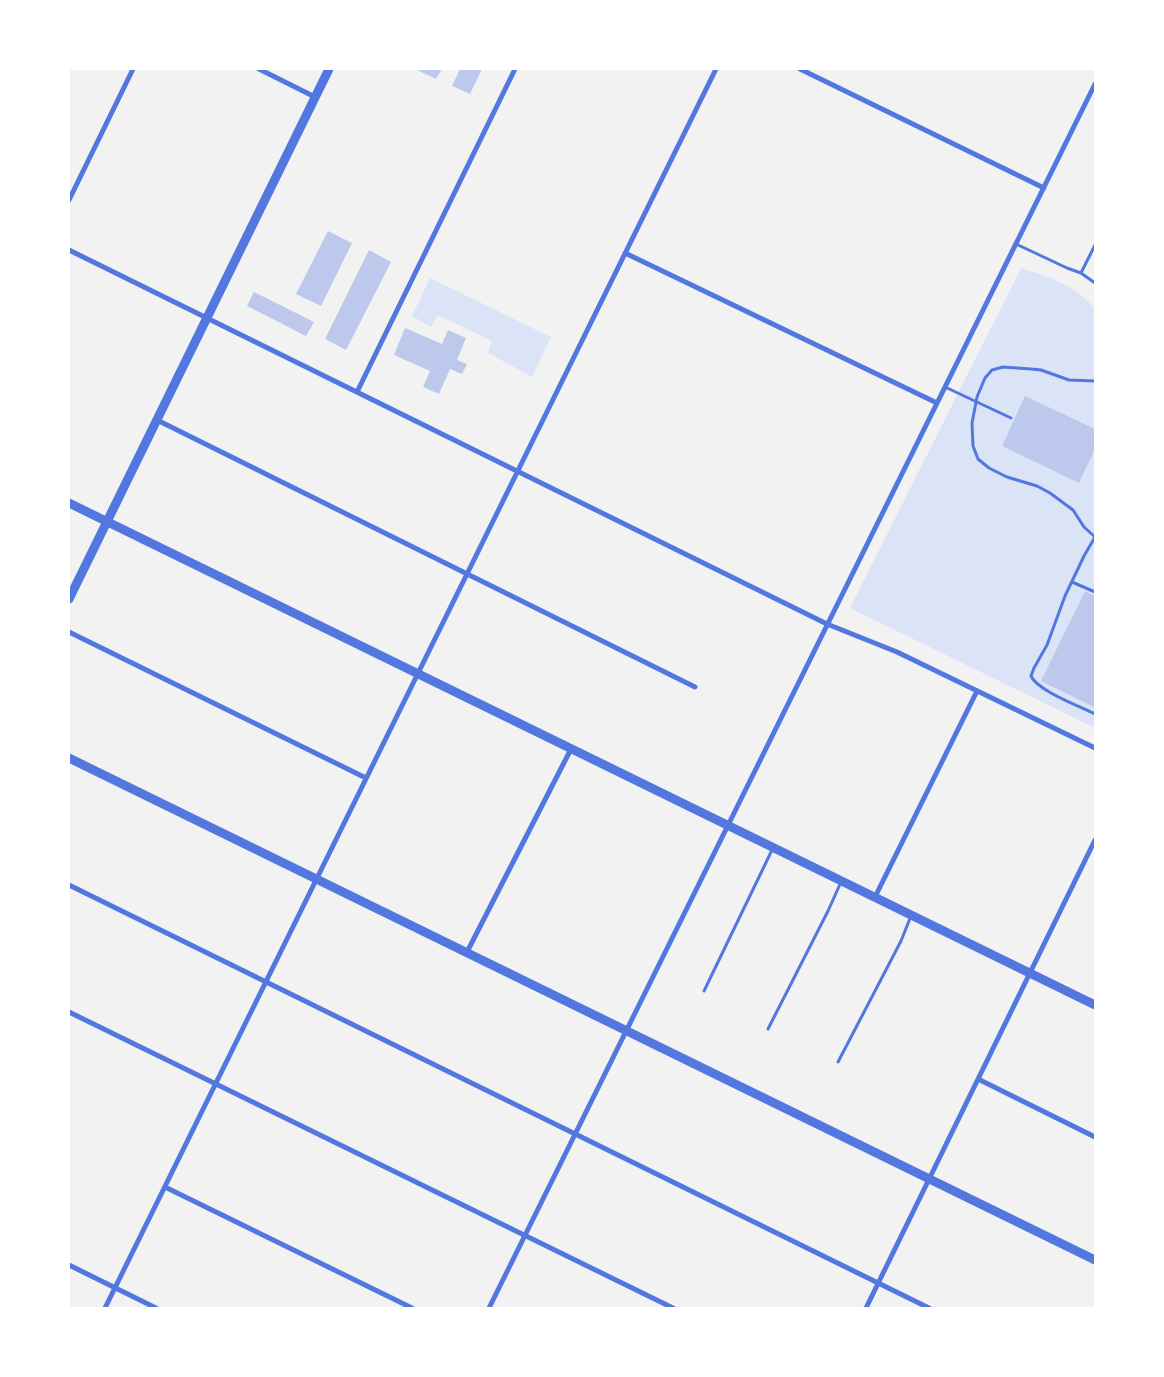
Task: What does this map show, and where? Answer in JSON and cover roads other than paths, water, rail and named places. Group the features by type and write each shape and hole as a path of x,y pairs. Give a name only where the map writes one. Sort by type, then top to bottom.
{"street":[{"path":"69,200 133,69"},
{"path":"259,69 316,97"},
{"path":"69,599 329,69"},
{"path":"357,392 515,69"},
{"path":"105,1308 716,69"},
{"path":"800,69 1044,188"},
{"path":"489,1308 1095,84"},
{"path":"69,250 827,624 897,652 1095,748"},
{"path":"625,253 937,403"},
{"path":"157,420 696,686"},
{"path":"69,503 1095,1005"},
{"path":"69,632 366,778"},
{"path":"875,897 976,690"},
{"path":"466,952 571,749"},
{"path":"69,758 1095,1260"},
{"path":"866,1308 1095,840"},
{"path":"69,885 930,1308"},
{"path":"69,1012 671,1308"},
{"path":"978,1079 1095,1137"},
{"path":"165,1187 412,1308"},
{"path":"69,1265 156,1308"}],"lane":[{"path":"1016,244 1081,273 1095,283"},
{"path":"1081,273 1095,245"},
{"path":"1095,381 1069,380 1041,370 1003,367 992,370 985,378 976,402 972,424 973,446 978,459 989,468 1007,477 1037,486 1050,493 1073,510 1084,527 1095,537 1072,582 1047,645 1031,676 1041,688 1095,714"},
{"path":"945,387 1011,418"},
{"path":"1072,582 1095,592"},
{"path":"704,990 774,848"},
{"path":"768,1029 828,911 841,881"},
{"path":"838,1062 901,941 912,915"}]}
